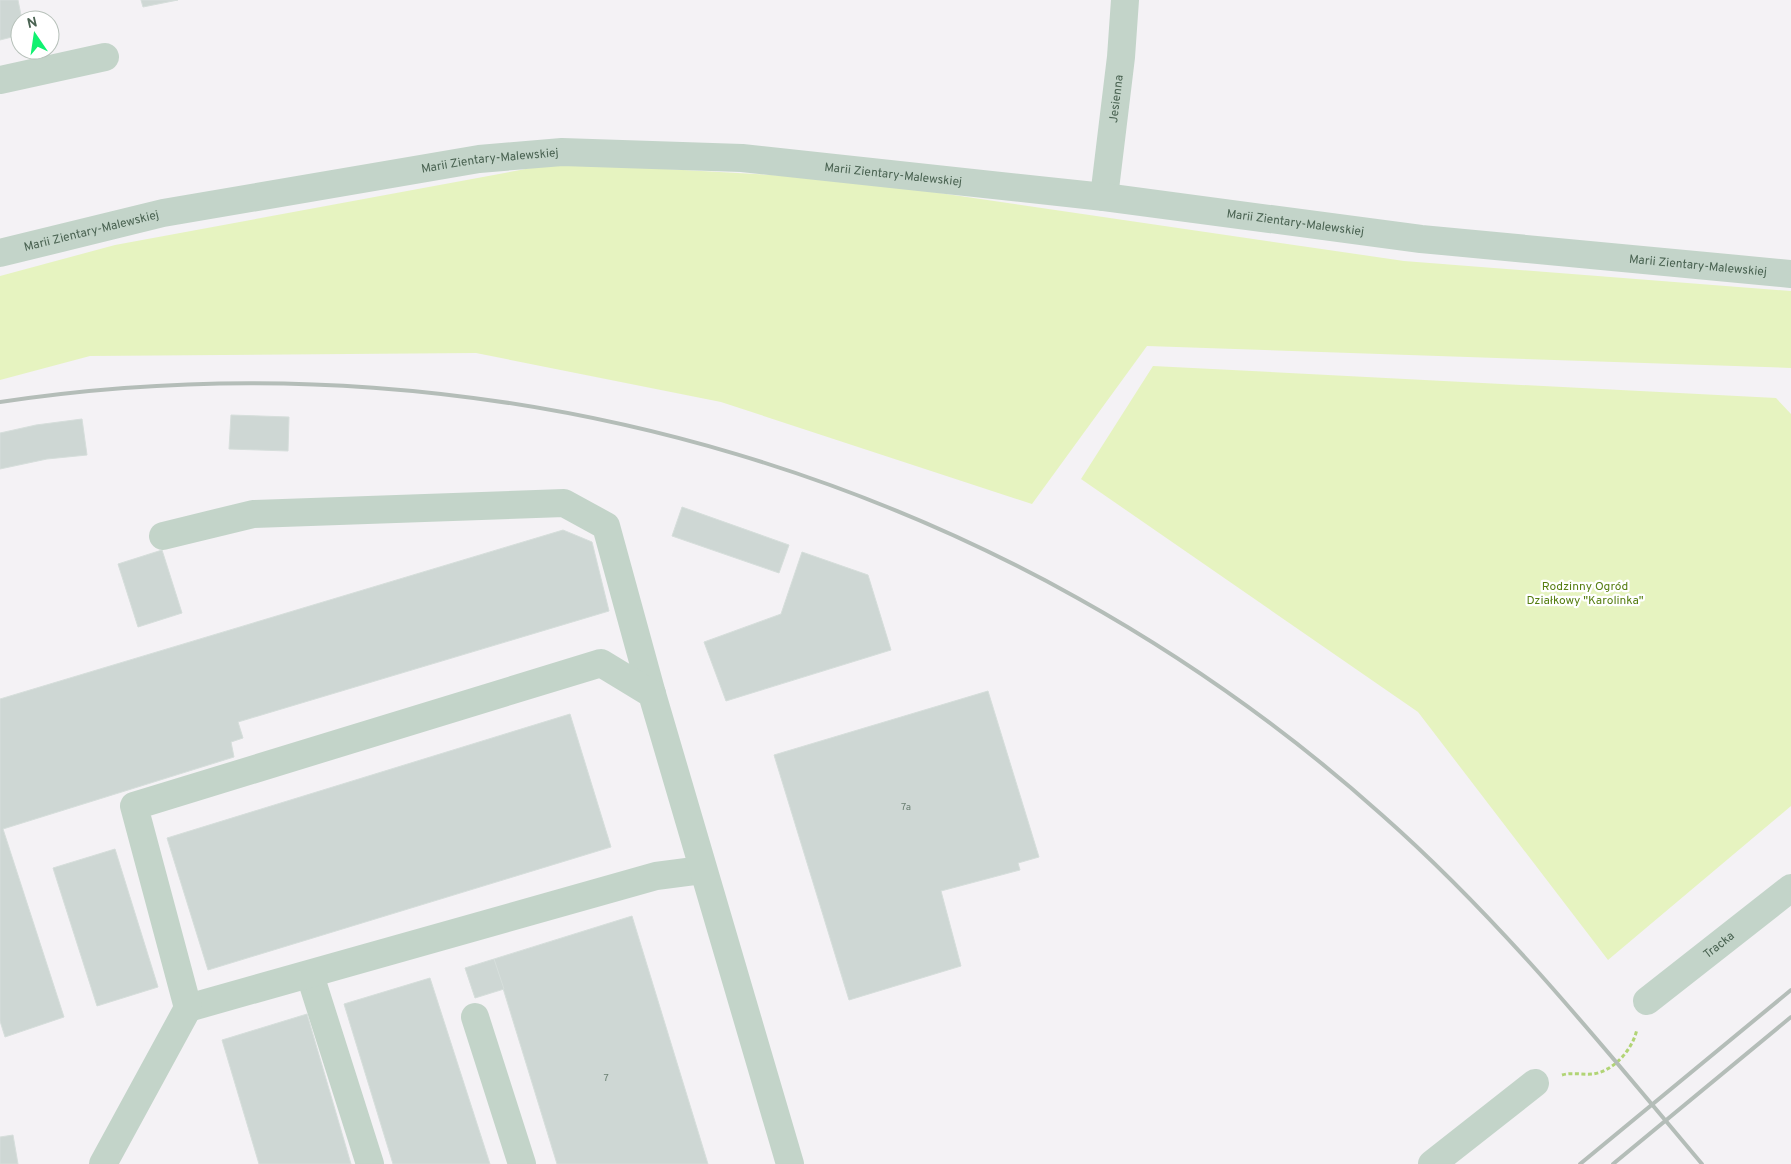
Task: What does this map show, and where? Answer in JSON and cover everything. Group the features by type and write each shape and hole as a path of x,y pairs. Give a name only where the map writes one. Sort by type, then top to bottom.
{"street":[{"name":"Jesienna","path":"1104,197 1126,0"},
{"path":"0,80 105,57"},
{"name":"Marii Zientary-Malewskiej","path":"0,253 172,212 479,159 562,152 742,158 1104,197 1421,239 1791,274"},
{"path":"163,536 253,514 564,503 606,526 702,870 790,1164"},
{"path":"104,1164 188,1008 134,806 601,663 652,694"},
{"path":"188,1008 656,876 702,870"},
{"name":"Tracka","path":"1647,1001 1791,888"},
{"path":"310,975 370,1164"},
{"path":"475,1017 522,1164"},
{"path":"1432,1164 1535,1083"}],"path":[{"path":"1535,1083 1570,1073 1592,1074 1604,1072 1626,1053 1635,1038 1639,1017 1647,1001"}],"green space":[{"path":"558,163 844,179 1404,261 1791,291 1791,368 1147,346 1032,504 721,402 476,353 90,356 0,380 0,276 115,245"},
{"name":"Rodzinny Ogród Działkowy \"Karolinka\"","path":"1153,366 1776,398 1791,414 1791,806 1608,960 1418,712 1081,479"}],"building":[{"path":"0,0 18,0 20,10 10,10 10,38 0,40"},
{"path":"141,0 178,0 143,7"},
{"path":"231,415 289,417 288,451 229,449"},
{"path":"82,419 87,455 47,459 0,469 0,433 36,425"},
{"path":"682,507 789,545 779,573 672,536"},
{"path":"563,530 592,542 609,611 238,722 243,738 231,742 234,757 3,829 64,1017 5,1037 0,1021 0,699"},
{"path":"162,550 182,613 138,627 118,564"},
{"path":"802,552 868,575 891,650 726,701 704,642 781,614"},
{"path":"988,691 1039,857 1018,863 1020,870 941,891 961,966 849,1000 774,755"},
{"path":"570,714 611,847 208,970 167,838"},
{"path":"115,849 158,987 97,1006 53,868"},
{"path":"632,916 708,1164 557,1164 494,959"},
{"path":"494,959 504,989 475,998 465,968"},
{"path":"430,978 490,1164 393,1164 344,1004"},
{"path":"307,1014 351,1164 259,1164 222,1040"},
{"path":"13,1135 18,1164 0,1164 0,1137"}],"railway":[{"path":"0,402 187,384 373,388 557,411 737,454 911,517 1078,598 1235,698 1382,815 1426,855 1509,940 1587,1028 1702,1164"},
{"path":"1580,1164 1791,990"},
{"path":"1613,1164 1791,1017"}]}
